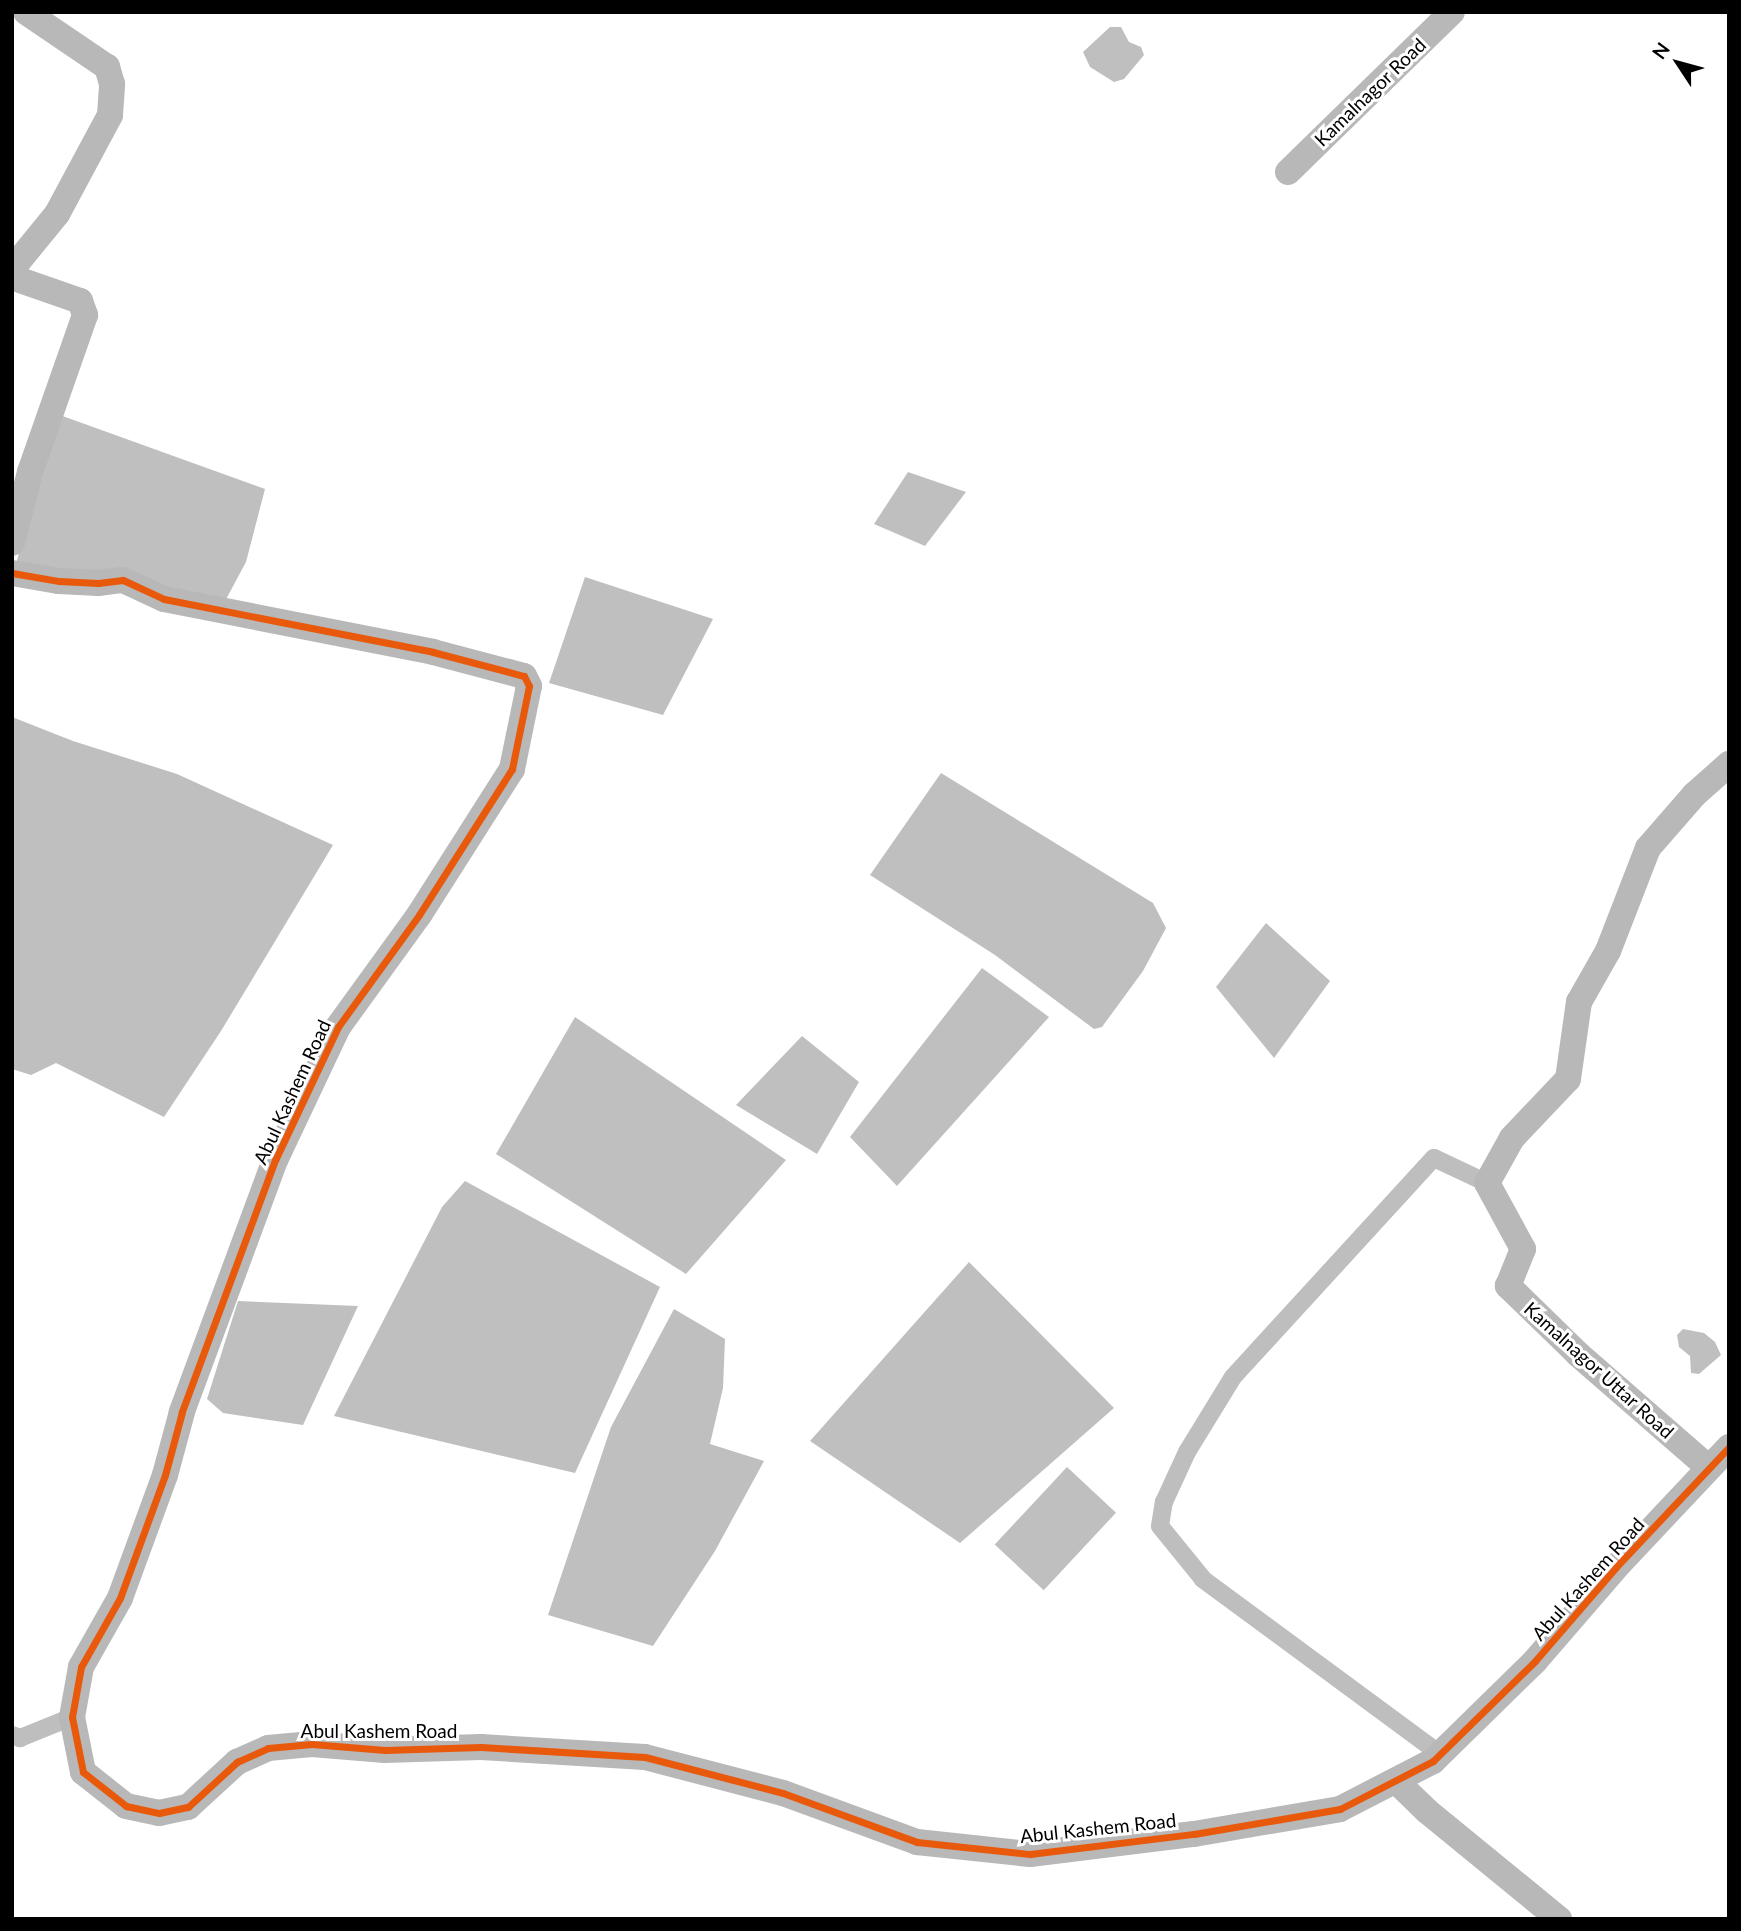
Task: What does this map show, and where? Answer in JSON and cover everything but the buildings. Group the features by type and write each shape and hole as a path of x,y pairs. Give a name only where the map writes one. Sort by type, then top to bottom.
{"street":[{"path":"12,544 30,471 85,314 80,301 14,278 12,271 57,214 110,115 113,84 107,66 26,12"},
{"name":"Kamalnagor Road","path":"1288,172 1452,12"},
{"name":"Abul Kashem Road","path":"12,573 60,581 98,583 123,580 164,599 433,652 524,676 529,686 512,769 419,915 338,1027 275,1160 183,1412 165,1475 120,1598 81,1667 72,1717 83,1772 126,1806 159,1813 188,1807 237,1762 268,1748 312,1744 385,1750 481,1746 645,1757 783,1793 917,1842 1030,1854 1194,1834 1340,1809 1433,1761 1535,1661 1616,1567 1729,1447"},
{"path":"1440,1754 1203,1579 1160,1526 1164,1502 1187,1452 1233,1377 1434,1158 1487,1183 1512,1138 1568,1079 1579,1002 1613,939 1648,848 1694,795 1729,764"},
{"name":"Kamalnagor Uttar Road","path":"1487,1183 1523,1249 1508,1286 1578,1354 1709,1468"},
{"path":"12,1735 20,1738 72,1717"},
{"path":"1396,1781 1427,1811 1559,1919"}],"shaded area":[{"path":"1110,27 1121,27 1129,42 1141,47 1144,55 1124,79 1114,82 1090,67 1083,52"},
{"path":"57,414 265,489 246,562 224,603 16,564"},
{"path":"908,472 966,492 925,546 874,524"},
{"path":"585,577 713,619 663,715 549,683"},
{"path":"12,717 73,741 177,774 333,845 221,1031 164,1117 56,1063 31,1075 12,1069"},
{"path":"941,773 1153,903 1166,928 1143,971 1102,1027 1094,1029 995,955 870,875"},
{"path":"1266,923 1330,981 1274,1058 1216,987"},
{"path":"982,968 1049,1017 897,1186 850,1137"},
{"path":"575,1017 786,1160 686,1274 496,1154"},
{"path":"802,1036 859,1082 817,1154 736,1105"},
{"path":"465,1181 660,1287 575,1473 334,1416 442,1207"},
{"path":"969,1262 1114,1408 960,1543 810,1441"},
{"path":"238,1301 358,1306 303,1425 223,1413 207,1399"},
{"path":"674,1309 725,1339 723,1388 710,1444 764,1461 715,1551 653,1646 548,1615 611,1427"},
{"path":"1683,1329 1704,1333 1715,1342 1721,1355 1699,1374 1691,1373 1690,1356 1679,1347 1677,1335"},
{"path":"1067,1467 1116,1513 1044,1590 995,1545"}],"cycle path":[{"path":"12,573 59,581 98,583 123,580 164,599 433,652 524,676 529,686 512,769 419,915 338,1027 275,1160 182,1412 165,1475 120,1598 81,1667 72,1717 83,1772 126,1806 159,1813 188,1807 237,1762 268,1748 312,1744 385,1750 481,1747 645,1757 783,1793 917,1842 1030,1854 1194,1834 1340,1809 1433,1761 1535,1661 1616,1567 1729,1447"}]}
